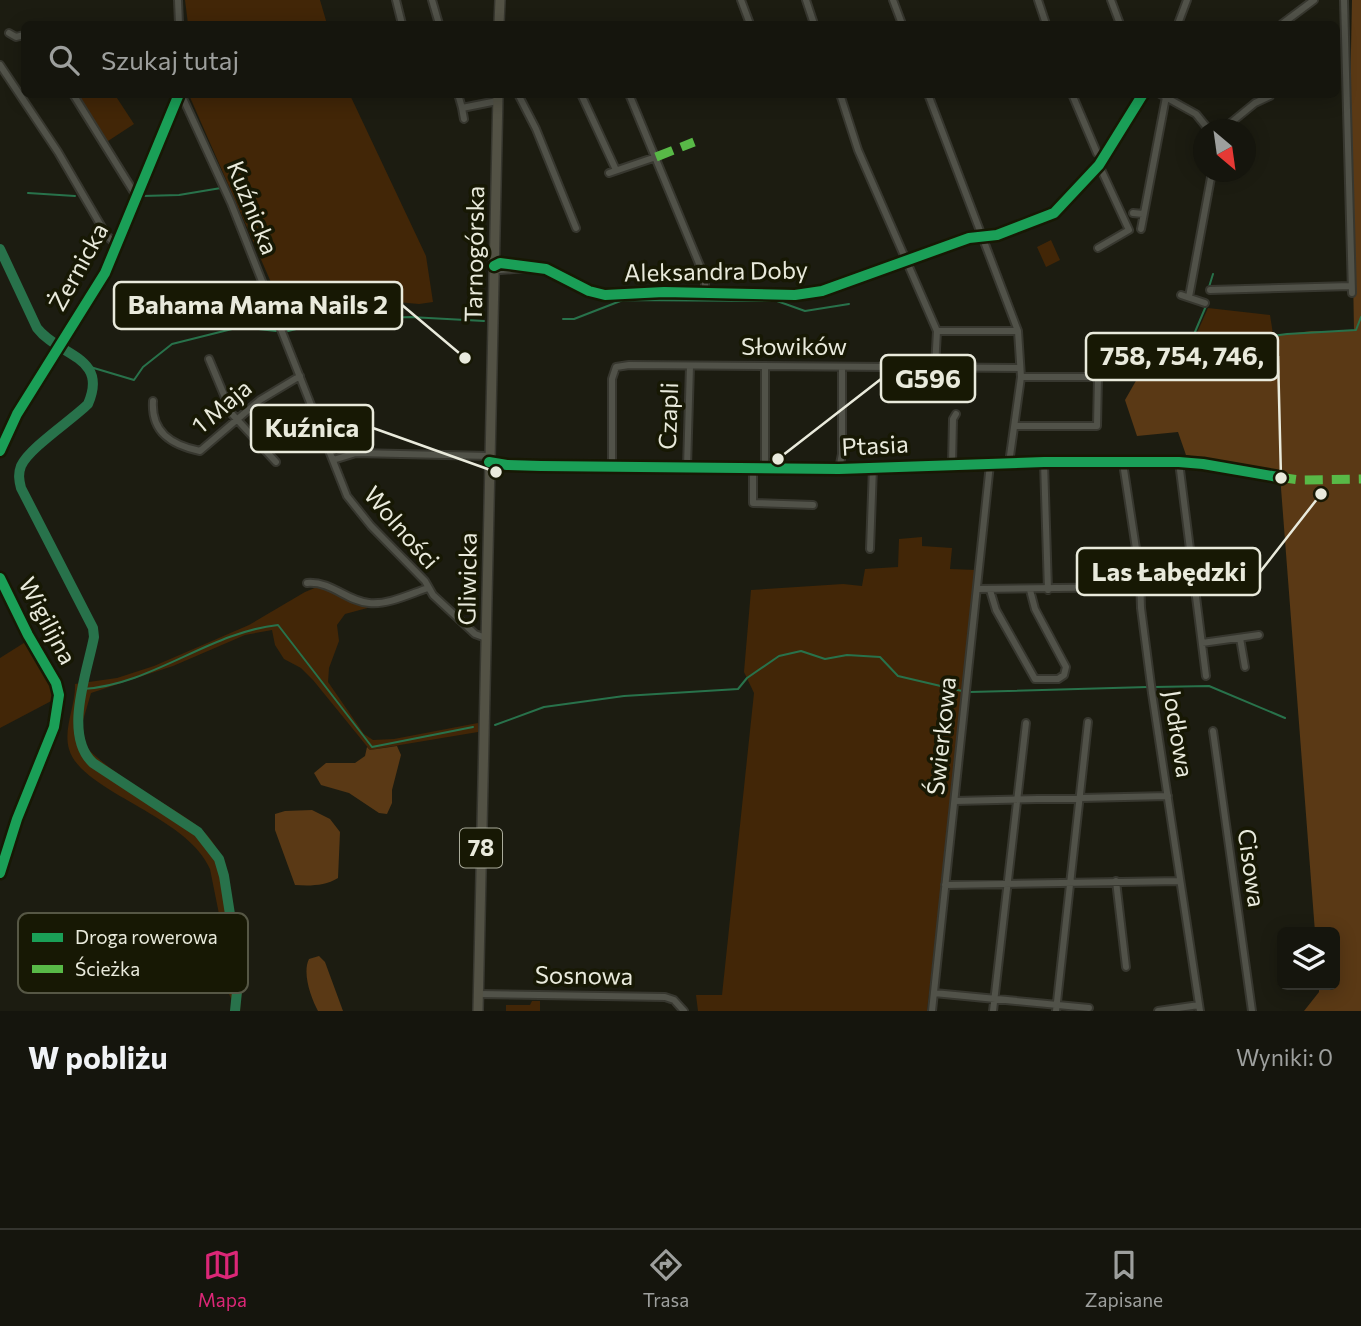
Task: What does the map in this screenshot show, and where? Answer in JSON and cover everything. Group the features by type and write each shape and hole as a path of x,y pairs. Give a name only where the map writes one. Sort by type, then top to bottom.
{"main road":[{"path":"499,21 500,0"},
{"name":"Tarnogórska","path":"489,459 497,98"},
{"name":"Gliwicka","path":"478,994 489,459"},
{"name":"78","path":"478,994 478,1011"}],"street":[{"path":"178,0 179,21"},
{"path":"396,0 401,21"},
{"path":"432,0 438,21"},
{"path":"741,0 749,21"},
{"path":"806,0 813,21"},
{"path":"893,0 901,21"},
{"path":"1038,0 1045,21"},
{"path":"1111,0 1120,21"},
{"path":"1179,21 1187,0"},
{"path":"1286,21 1314,0"},
{"path":"1210,290 1351,289 1344,0"},
{"path":"9,33 16,37 21,36"},
{"name":"Żernicka","path":"0,65 21,96"},
{"name":"Żernicka","path":"22,98 58,152 107,236 118,246"},
{"path":"75,98 137,197"},
{"name":"Żernicka","path":"0,451 17,414 95,290 118,246 178,98"},
{"name":"Kuźnicka","path":"183,98 231,203 300,376"},
{"path":"459,98 464,119"},
{"path":"462,108 497,98"},
{"path":"520,98 536,129 576,228"},
{"path":"583,98 613,172 656,157"},
{"path":"631,98 705,278 705,294"},
{"path":"841,98 858,149 937,331 935,367"},
{"path":"931,98 1018,331 1021,377 1009,463"},
{"path":"1074,98 1129,230 1098,248"},
{"name":"Aleksandra Doby","path":"495,266 500,270 546,269 589,291 605,295 664,292 809,293 836,287 969,239 984,238 1054,213 1102,162 1141,98"},
{"path":"1141,229 1163,98"},
{"path":"1167,98 1200,119"},
{"path":"1235,119 1266,98"},
{"path":"1205,303 1185,296 1210,182"},
{"path":"1133,212 1143,214"},
{"path":"937,331 1018,331"},
{"path":"209,359 232,414 276,462"},
{"name":"Słowików","path":"612,467 612,379 616,368 629,365 1020,368"},
{"name":"Czapli","path":"687,467 690,366"},
{"path":"765,366 765,467"},
{"path":"839,469 842,441 842,367"},
{"name":"1 Maja","path":"153,401 155,424 162,433 189,449 200,452 272,391 300,376"},
{"name":"Wolności","path":"300,376 347,496 371,526 425,581 428,588 475,635 486,638"},
{"path":"1015,426 1097,426 1098,377 1021,377"},
{"path":"952,464 953,419 956,414"},
{"name":"Ptasia","path":"333,460 356,453 489,459 507,465 839,469 1044,462 1179,462 1278,477"},
{"path":"1044,462 1048,590"},
{"path":"1179,462 1206,676"},
{"name":"Jodłowa","path":"1124,463 1199,1008"},
{"name":"Świerkowa","path":"932,1011 990,464"},
{"path":"753,467 753,503 813,505"},
{"name":"Ptasia","path":"870,549 873,467"},
{"name":"Wigilijna","path":"0,578 2,591 56,683"},
{"name":"Wolności","path":"307,583 317,582 332,586 368,603 378,603 428,588"},
{"path":"977,589 1139,587"},
{"path":"990,590 996,610 1035,679 1058,679 1064,675 1066,667 1035,609 1030,590"},
{"path":"1202,643 1259,635"},
{"path":"1240,638 1245,667"},
{"path":"1056,1008 1088,722"},
{"path":"993,1011 1026,723"},
{"name":"Cisowa","path":"1213,731 1252,1011"},
{"path":"955,801 1168,796"},
{"path":"1115,881 1126,967"},
{"path":"945,885 1180,881"},
{"path":"934,993 995,997 1056,1008 1089,1008"},
{"name":"Sosnowa","path":"478,994 664,996 674,1000 684,1011"},
{"path":"1158,1011 1199,1008"}],"shaded area":[{"path":"185,0 320,0 326,21 188,21"},
{"path":"1352,0 1361,0 1361,1011 1304,1011 1319,990 1340,990 1340,927 1315,927 1280,475 1186,455 1178,432 1137,436 1125,400 1141,372 1159,354 1195,346 1311,331 1354,331 1350,99"},
{"path":"76,98 117,98 134,124 105,143"},
{"path":"190,98 351,98 426,256 433,302 419,304 353,298 284,312"},
{"path":"1051,240 1060,260 1046,267 1037,247"},
{"path":"1208,308 1270,315 1273,334 1192,344"},
{"path":"922,537 922,546 952,548 950,569 976,570 977,573 927,1011 698,1011 696,995 722,995 754,693 744,672 751,590 843,584 862,586 865,569 898,567 899,539"},
{"path":"317,587 371,607 345,614 337,625 339,641 329,668 328,682 364,734 373,740 394,739 478,723 478,732 370,750 313,680 301,668 284,659 275,645 272,630 245,635 173,666 91,693 82,724 82,743 108,766 195,824 207,835 223,861 231,891 234,913 219,913 210,869 198,850 180,834 93,778 78,764 69,749 68,741 75,684 117,678 154,666 249,625"},
{"path":"27,641 57,698 0,728 0,658"},
{"path":"397,746 401,755 392,790 392,803 387,814 379,813 349,793 321,785 314,773 326,763 355,763 365,756 367,747 370,750"},
{"path":"312,810 330,819 340,832 338,878 317,885 295,885 275,830 275,814"},
{"path":"319,956 325,962 343,1011 318,1011 315,1006 306,971 309,959"},
{"path":"228,993 242,993 240,1011 232,1011"},
{"path":"532,1001 540,1001 540,1011 506,1011 506,1005 530,1005"}],"waterway":[{"path":"142,196 179,195 221,188"},
{"path":"28,193 75,196"},
{"path":"0,249 37,328 78,358 87,366 92,376 93,388 88,404 33,451 21,466 19,474 21,488 93,628 94,637 78,720 84,751 93,763 198,832 219,859 230,913"},
{"path":"1209,287 1213,274"},
{"path":"563,319 574,319 623,300 777,301 805,311 849,304"},
{"path":"1189,346 1206,306"},
{"path":"288,331 333,320 410,317 484,321"},
{"path":"1109,337 1189,347 1287,334 1356,330 1361,317"},
{"path":"87,366 134,380 143,367 172,344 240,327 276,331"},
{"path":"83,689 133,678 229,637 278,625 372,747 473,727"},
{"path":"495,725 544,707 624,696 738,689 747,678 779,656 801,651 825,659 847,655 880,657 898,676 962,691"},
{"path":"1154,687 1209,686 1285,718"},
{"path":"970,692 1148,687"},
{"path":"235,1011 237,993"}],"marked path":[{"path":"656,157 694,142"},
{"path":"1278,477 1300,480 1361,479"}],"cycle path":[{"path":"0,451 17,414 105,273 177,98"},
{"path":"494,266 500,263 546,269 589,291 605,295 664,292 795,295 822,291 969,238 997,235 1054,213 1099,165 1141,98"},
{"path":"489,462 541,466 839,469 1044,462 1179,462 1278,477"},
{"path":"0,578 28,635 56,683 59,695 54,727 17,819 0,873"}],"place":[{"name":"Bahama Mama Nails 2","path":"465,358"},
{"name":"G596","path":"778,459"},
{"name":"Kuźnica","path":"496,472"},
{"name":"758, 754, 746,","path":"1281,478"},
{"name":"Las Łabędzki","path":"1321,494"}]}
